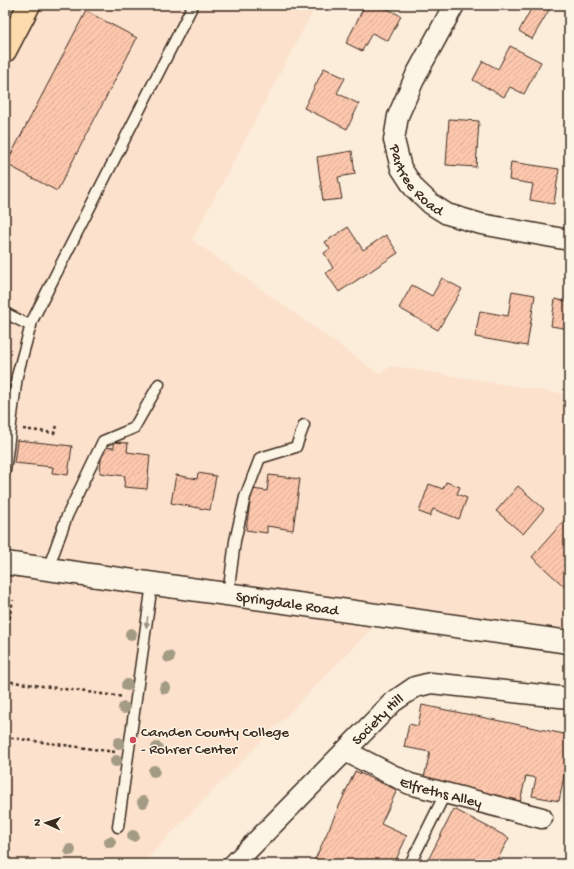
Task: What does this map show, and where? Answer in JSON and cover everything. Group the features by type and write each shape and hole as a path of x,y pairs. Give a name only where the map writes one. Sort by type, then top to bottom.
{"highway":[{"path":"5,51 29,5"}],"main road":[{"name":"Springdale Road","path":"5,563 569,642"}],"street":[{"name":"Partree Road","path":"454,5 416,75 398,116 394,140 401,168 414,188 431,204 447,214 481,224 569,240"},
{"name":"Society Hill","path":"234,864 393,702 415,687 431,683 569,698"},
{"name":"Elfreths Alley","path":"345,751 410,784 542,818"}],"lane":[{"path":"5,471 17,376 32,321 193,5"},
{"path":"5,313 31,326"},
{"path":"48,569 67,516 103,442 134,428 159,384"},
{"path":"228,595 235,541 245,497 260,458 296,446 304,425"},
{"path":"118,827 152,584"},
{"path":"410,864 446,794"}],"path":[{"path":"10,427 54,433 58,426"},
{"path":"5,642 13,600"},
{"path":"5,681 136,699"},
{"path":"5,737 128,754"}],"shaded area":[{"path":"29,5 316,5 192,240 379,374 392,366 569,395 569,643 383,617 141,864 5,864 5,51"}],"building":[{"path":"365,5 380,5 401,16 388,41 372,33 362,51 346,43"},
{"path":"524,5 552,5 532,39 519,31 531,9"},
{"path":"86,11 137,38 57,191 6,164"},
{"path":"510,46 541,62 524,94 510,87 504,97 473,80 483,61 498,69"},
{"path":"324,68 345,78 337,93 359,104 347,129 304,108"},
{"path":"449,119 479,121 476,167 446,165"},
{"path":"352,151 355,174 338,177 342,199 323,201 317,157"},
{"path":"511,162 559,169 554,204 530,200 533,184 509,180"},
{"path":"348,227 363,250 386,235 398,253 339,292 326,273 333,268 324,253 330,249 325,242"},
{"path":"442,278 462,289 438,330 399,308 412,285 432,296"},
{"path":"512,291 535,295 527,346 475,337 480,311 508,316"},
{"path":"555,299 569,302 569,329 551,326"},
{"path":"17,440 72,446 68,475 52,473 53,467 14,463"},
{"path":"114,442 128,443 127,452 150,455 147,489 124,487 125,476 100,473 102,447 114,448"},
{"path":"198,473 216,476 210,510 171,503 176,475 197,479"},
{"path":"269,475 300,479 293,530 267,526 267,533 246,530 252,489 267,491"},
{"path":"446,482 460,487 457,494 467,498 459,519 433,509 430,516 419,512 429,484 443,489"},
{"path":"518,486 544,509 523,534 496,511"},
{"path":"569,515 569,588 568,590 532,557"},
{"path":"422,705 569,735 569,752 559,801 532,796 536,778 526,776 520,802 423,782 430,752 404,747 409,724 418,726"},
{"path":"355,771 397,790 381,824 407,836 394,864 313,864"},
{"path":"454,809 509,838 495,864 426,864"}],"place":[{"name":"Camden County College - Rohrer Center","path":"133,740"}]}
